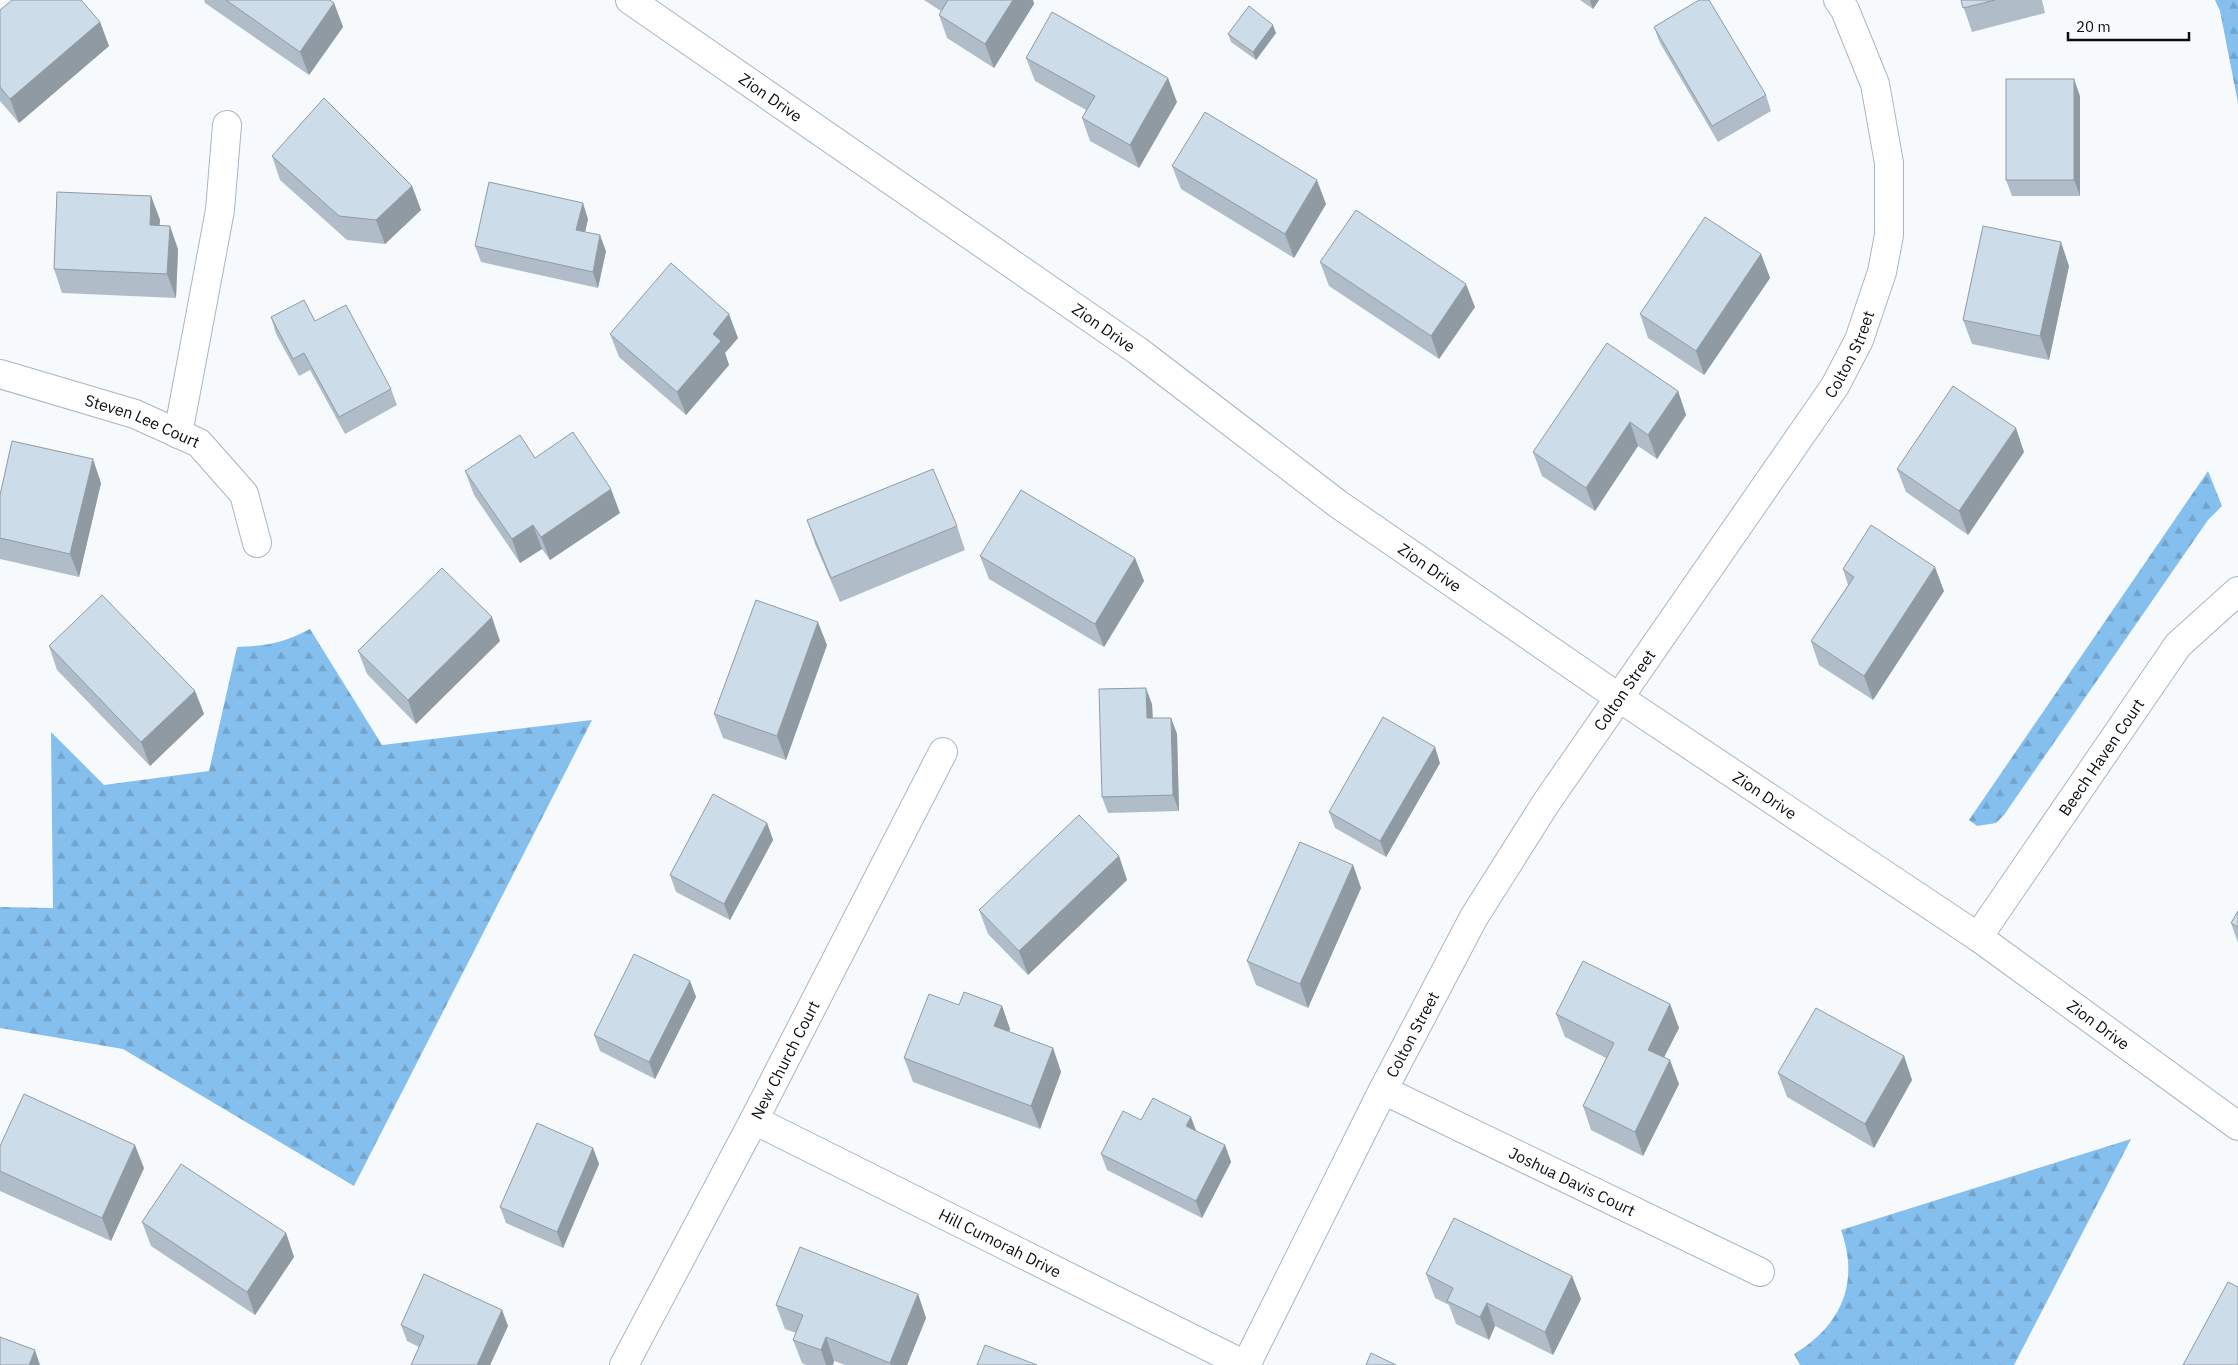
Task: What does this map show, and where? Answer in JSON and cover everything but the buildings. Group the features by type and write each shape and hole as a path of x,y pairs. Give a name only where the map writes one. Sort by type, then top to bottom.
{"street":[{"name":"Zion Drive","path":"630,0 1138,351 1338,504 1618,697 1978,937 2238,1126"},
{"name":"Colton Street","path":"1245,1365 1383,1090 1474,917 1546,803 1618,697 1835,386 1859,340 1882,272 1889,235 1889,163 1876,84 1845,10 1838,0"},
{"path":"178,434 220,210 227,125"},
{"name":"Steven Lee Court","path":"0,374 135,414 199,443 244,494 258,543"},
{"name":"Beech Haven Court","path":"1978,937 2178,646 2238,591"},
{"name":"New Church Court","path":"624,1365 754,1120 943,752"},
{"name":"Joshua Davis Court","path":"1383,1090 1760,1272"},
{"name":"Hill Cumorah Drive","path":"754,1120 1245,1365"}],"green space":[{"path":"2215,0 2238,0 2238,103 2220,11"},
{"path":"2208,471 2222,506 2208,520 2004,815 1996,823 1977,826 1969,820"},
{"path":"310,629 382,745 592,720 354,1186 123,1049 0,1028 0,907 53,908 51,732 104,785 209,771 237,647 275,643 292,638"},
{"path":"2131,1139 2014,1365 1800,1365 1794,1354 1810,1343 1835,1316 1847,1285 1846,1249 1841,1230"}]}
